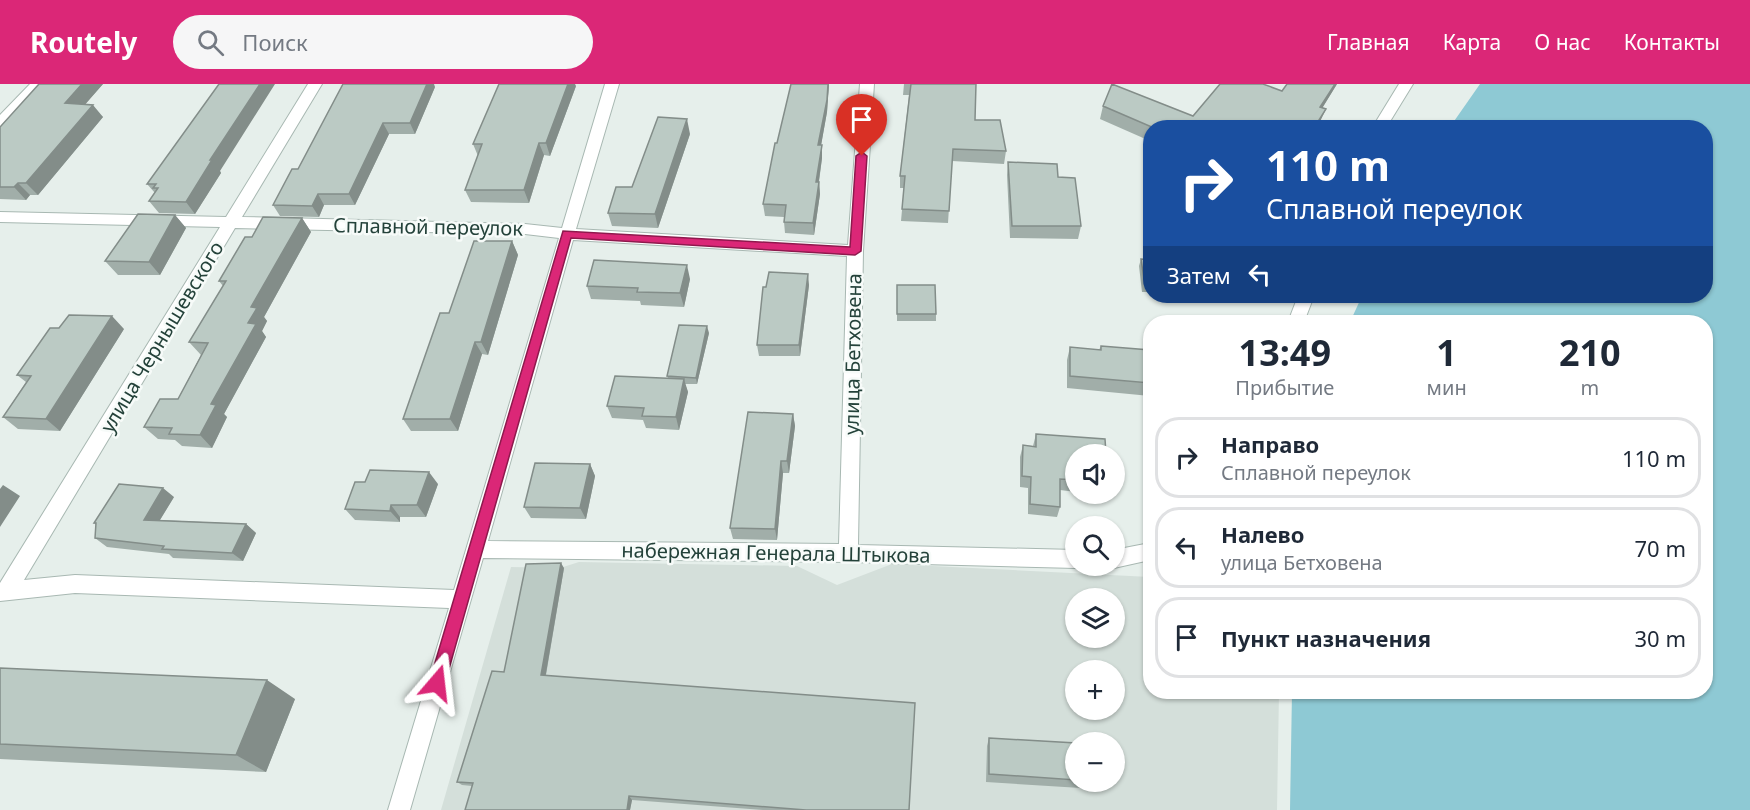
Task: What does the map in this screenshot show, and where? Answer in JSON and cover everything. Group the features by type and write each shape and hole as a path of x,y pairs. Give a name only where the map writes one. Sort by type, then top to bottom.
{"street":[{"path":"0,123 38,84"},
{"name":"улица Чернышевского","path":"4,591 315,84"},
{"path":"399,810 463,599 612,84"},
{"name":"улица Бетховена","path":"848,553 855,251 867,84"},
{"path":"1384,120 1406,84"},
{"name":"Сплавной переулок","path":"0,217 525,229 567,234 855,251"},
{"name":"набережная Генерала Штыкова","path":"477,549 848,553 1065,559"},
{"path":"1125,557 1143,553"},
{"path":"4,591 75,584 463,599"}],"shaded area":[{"path":"579,562 797,566 837,585 892,564 1065,573 1065,576 1143,577 1143,699 1279,699 1277,810 441,810 511,567 560,568"}],"water":[{"path":"1480,84 1750,84 1750,810 1290,810 1292,699 1713,699 1713,315 1353,315 1359,303 1713,303 1713,120 1455,120"}],"building":[{"path":"39,84 82,84 65,103 93,105 26,183 18,183 14,187 0,187 0,127"},
{"path":"219,84 260,84 210,160 212,160 186,202 149,201 158,188 153,188 156,184 147,184"},
{"path":"343,84 427,84 410,123 383,123 349,194 318,194 312,206 273,205 292,169 298,169"},
{"path":"499,84 568,84 546,143 539,143 524,190 465,190 482,144 473,144"},
{"path":"791,84 828,84 818,145 822,145 813,223 784,222 786,205 763,204 775,143 777,143"},
{"path":"911,84 976,84 975,120 1000,120 1006,151 953,149 949,211 902,209 905,176 900,176"},
{"path":"1112,84 1193,116 1220,84 1263,84 1282,91 1287,84 1335,84 1320,107 1326,109 1319,120 1143,120 1143,123 1103,106"},
{"path":"658,117 687,119 655,214 608,213 616,187 632,187"},
{"path":"1008,162 1057,164 1058,177 1075,178 1081,226 1012,226"},
{"path":"138,214 175,215 149,262 105,261"},
{"path":"263,217 302,218 251,307 257,308 248,323 256,324 211,404 216,405 200,435 169,434 172,428 144,427 160,399 178,399 208,343 189,342 226,281 219,281 245,237 252,237"},
{"path":"474,241 512,241 481,342 475,342 450,419 403,419 440,313 449,313"},
{"path":"594,260 687,265 680,293 637,292 638,288 587,286"},
{"path":"769,272 808,274 799,345 757,345 763,287 766,287"},
{"path":"897,285 935,285 936,314 897,314"},
{"path":"69,315 112,316 46,419 3,417 31,376 17,375 50,328 59,328"},
{"path":"679,325 707,326 696,378 667,376"},
{"path":"1101,346 1143,349 1143,382 1070,376 1070,347 1101,350"},
{"path":"615,376 684,379 676,417 642,416 644,408 607,406"},
{"path":"748,412 793,414 787,461 781,461 775,529 730,528"},
{"path":"1036,434 1105,439 1105,444 1065,444 1065,479 1060,479 1060,507 1030,504 1031,477 1022,476 1023,445 1036,447"},
{"path":"535,463 590,464 580,508 524,507"},
{"path":"370,470 429,472 417,505 391,505 390,511 345,509 355,482 365,482"},
{"path":"119,484 163,488 144,520 246,524 232,553 162,549 164,546 95,538 96,523 94,523"},
{"path":"561,563 541,675 915,703 909,810 806,810 629,796 627,810 465,810 473,783 457,782 492,671 504,672 526,564"},
{"path":"0,668 267,680 236,755 0,744"},
{"path":"989,738 1065,742 1065,779 989,774"}],"route":[{"path":"437,683 567,234 855,251 862,156"}]}
